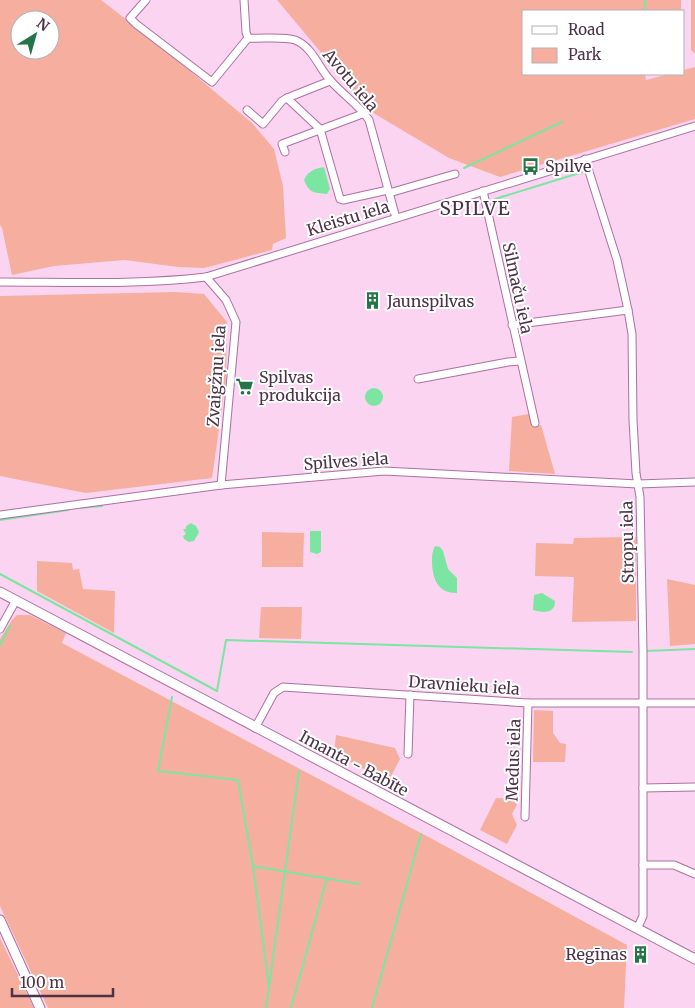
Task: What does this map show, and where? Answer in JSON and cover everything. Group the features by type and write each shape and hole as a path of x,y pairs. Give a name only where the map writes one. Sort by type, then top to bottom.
{"main road":[{"name":"Imanta - Babīte","path":"0,592 254,728 695,959"},
{"path":"0,920 40,1008"}],"street":[{"path":"146,0 130,18 212,82 248,38 244,0"},
{"name":"Avotu iela","path":"248,38 287,39 302,44 309,50 330,81 365,113 369,120 396,218"},
{"path":"247,110 263,124 282,101 330,81"},
{"path":"287,98 320,129 340,199 388,191 455,174"},
{"path":"284,152 282,144 365,113"},
{"name":"Kleistu iela","path":"0,282 173,281 206,277 695,126"},
{"name":"Stropu iela","path":"586,159 616,260 632,334 633,420 638,484 643,637 643,916 637,929"},
{"name":"Silmaču iela","path":"483,191 535,423"},
{"name":"Zvaigžņu iela","path":"206,277 226,300 236,322 221,485"},
{"path":"512,325 628,310"},
{"path":"418,379 520,361"},
{"name":"Spilves iela","path":"0,514 221,485 384,471 638,484 695,482"},
{"path":"0,630 16,600"},
{"name":"Dravnieku iela","path":"254,728 274,693 283,687 528,703 695,703"},
{"path":"408,754 410,695"},
{"name":"Medus iela","path":"525,817 528,703"},
{"path":"643,788 695,787"},
{"path":"643,865 674,865 695,874"}],"green space":[{"path":"0,0 101,0 158,44 252,123 274,149 283,186 286,238 273,244 272,250 204,268 178,267 125,260 54,266 12,275 0,225"},
{"path":"277,0 681,0 681,10 522,10 522,75 645,75 646,80 665,75 685,75 685,70 695,67 695,119 500,177 449,158 370,111"},
{"path":"691,0 695,0 695,54 691,50"},
{"path":"175,292 204,294 227,322 226,379 212,478 86,493 0,476 0,296"},
{"path":"529,414 532,427 541,425 555,474 509,471 512,417"},
{"path":"262,532 304,533 303,567 262,567"},
{"path":"636,537 636,621 572,622 574,577 535,576 536,543 573,544 574,538"},
{"path":"37,561 72,563 73,570 79,569 83,589 115,591 114,633 37,591"},
{"path":"667,579 695,585 695,644 670,646"},
{"path":"261,607 302,607 301,639 259,638"},
{"path":"17,615 30,615 66,633 62,643 436,841 627,945 624,1008 48,1008 0,906 0,639"},
{"path":"534,710 553,711 553,733 560,743 566,744 565,762 533,762"},
{"path":"336,735 395,748 400,759 388,782 334,753"},
{"path":"496,798 520,799 512,814 517,825 507,844 480,830"},
{"path":"0,938 34,1008 0,1008"}],"shaded area":[{"path":"324,167 330,189 327,194 313,192 308,188 304,180 307,174"},
{"path":"374,388 380,391 383,397 380,403 374,406 368,403 365,397 368,391"},
{"path":"191,523 196,526 199,532 194,541 189,542 184,539 183,536 186,534 183,529 186,529 186,526"},
{"path":"310,531 321,531 321,552 317,554 310,552"},
{"path":"435,546 440,547 443,551 448,569 457,578 457,593 445,591 435,580 432,554"},
{"path":"542,593 555,601 553,608 544,612 533,610 534,595"}],"waterway":[{"path":"645,0 645,10"},
{"path":"464,168 562,122"},
{"path":"495,199 586,171"},
{"path":"79,508 102,506"},
{"path":"0,520 68,510"},
{"path":"0,574 217,691 226,640 632,652"},
{"path":"0,645 10,626"},
{"path":"645,651 695,649"},
{"path":"172,697 158,771 238,780 253,866 269,987"},
{"path":"266,1008 299,771"},
{"path":"372,1008 421,834"},
{"path":"253,866 359,884"},
{"path":"291,1008 327,878"}],"place":[{"name":"Spilve","path":"531,166"},
{"name":"Jaunspilvas","path":"373,301"},
{"name":"Spilvas produkcija","path":"245,386"},
{"name":"Regīnas","path":"641,954"}],"district":[{"name":"SPILVE","path":"475,208"}]}
